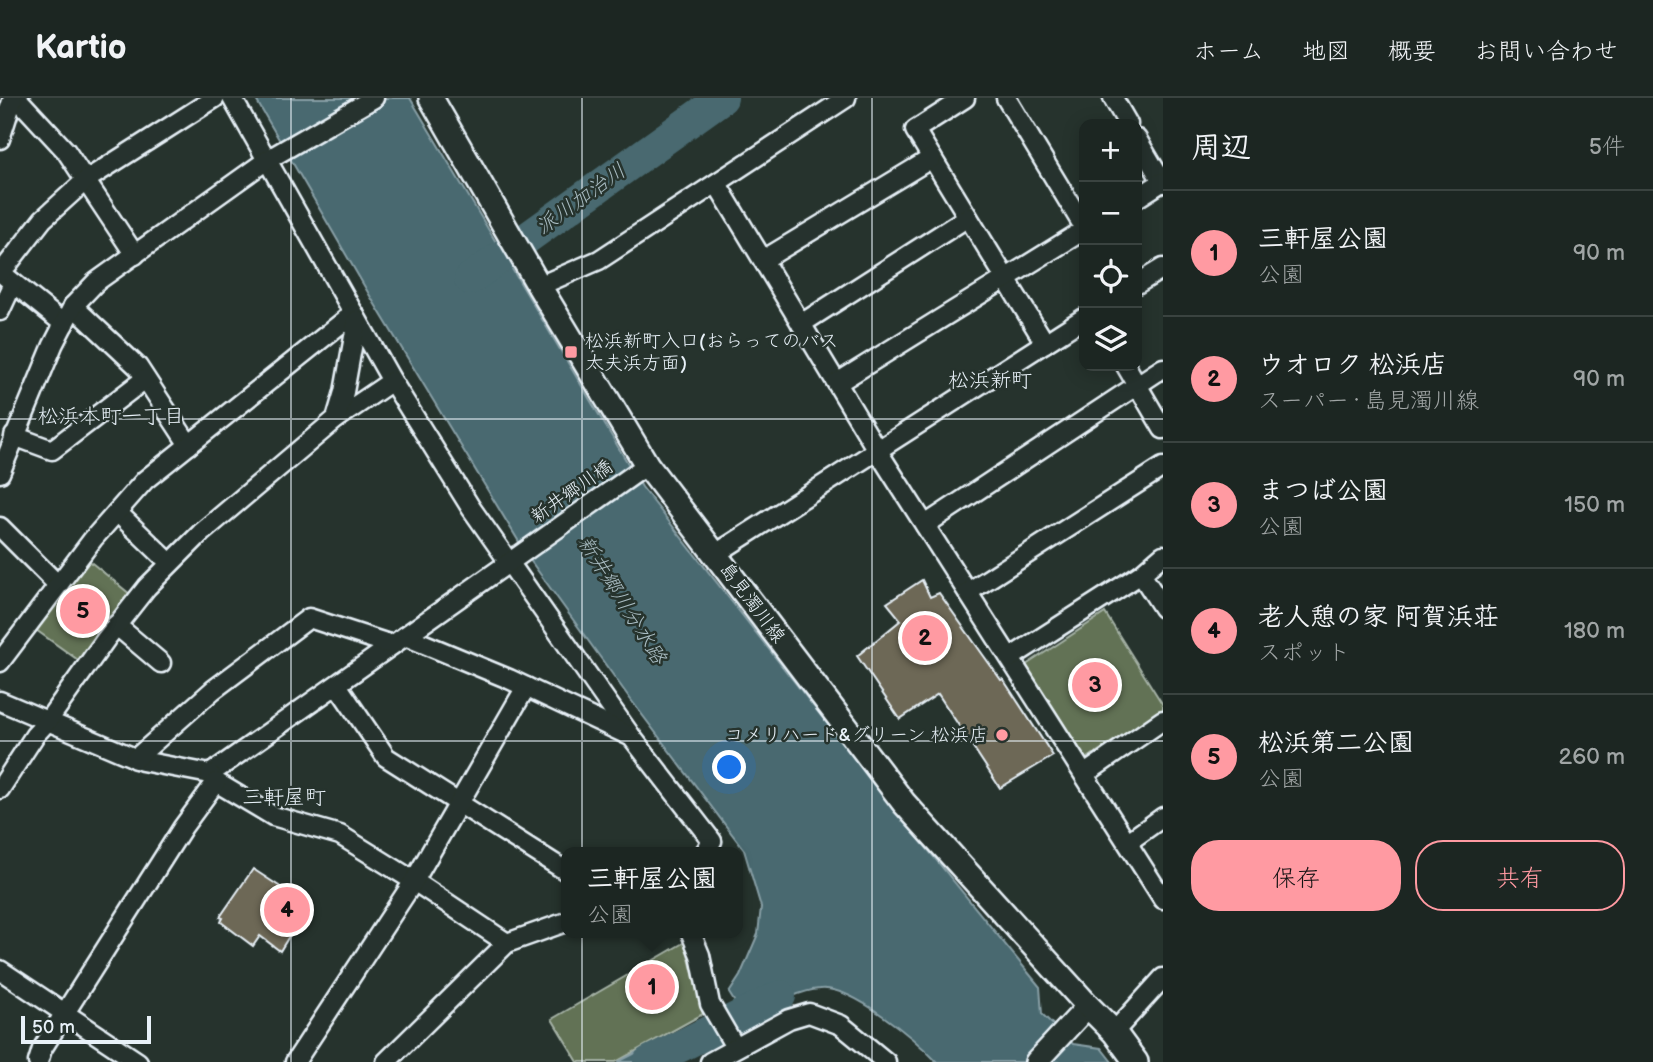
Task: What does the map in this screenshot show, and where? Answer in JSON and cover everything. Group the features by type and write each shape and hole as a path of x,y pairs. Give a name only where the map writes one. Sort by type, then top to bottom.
{"main road":[{"name":"島見濁川線","path":"431,98 494,205 639,471 714,555 904,803 1114,1032 1136,1062"}],"street":[{"path":"0,139 15,98 66,151 135,255"},
{"path":"0,311 5,276 43,219 86,180 215,98"},
{"path":"232,98 392,381 471,508 514,558 631,736 712,841 708,847"},
{"path":"2,462 73,306 96,282 267,160 374,98"},
{"path":"539,286 598,261 846,98"},
{"path":"965,98 915,130 1045,343"},
{"path":"1006,98 1079,220"},
{"path":"1112,98 1125,119"},
{"path":"1142,144 1156,159 1163,183 1142,195"},
{"path":"763,260 932,158"},
{"path":"717,184 877,450 1163,899"},
{"path":"801,324 968,217"},
{"path":"837,383 1079,231"},
{"path":"1142,281 1163,268"},
{"path":"5,276 64,324"},
{"path":"73,306 138,367 189,445"},
{"path":"335,419 344,392 356,317"},
{"path":"0,662 58,585 145,480 356,317"},
{"path":"714,555 1079,321"},
{"path":"925,525 1163,368"},
{"path":"1129,371 1163,429"},
{"path":"14,436 52,450 145,379"},
{"path":"0,789 35,735 116,625 170,563 201,533 335,419 392,381"},
{"path":"968,592 1163,467"},
{"name":"新井郷川橋","path":"38,1062 42,1049 213,778 399,640 639,471"},
{"path":"117,512 170,563"},
{"path":"0,527 58,585"},
{"path":"1010,658 1141,574 1163,555"},
{"path":"1141,574 1163,608"},
{"path":"135,759 213,690 309,618 399,640 526,687 631,736"},
{"path":"116,625 161,663"},
{"path":"337,685 386,757 561,868"},
{"path":"295,1062 414,881 526,687"},
{"path":"0,701 135,759 213,778 273,816 340,835 507,943"},
{"path":"1085,774 1163,720"},
{"path":"1128,842 1163,817"},
{"path":"386,1062 507,943 561,924"},
{"path":"693,938 700,954 710,1004 735,1047"},
{"path":"0,970 138,1062"},
{"path":"1114,1032 1163,978"},
{"path":"1037,1062 1088,1006"},
{"path":"710,1062 789,1020 809,1013 841,1025 886,1062"}],"green space":[{"path":"87,559 131,595 81,662 36,630"},
{"path":"1105,613 1163,709 1086,759 1026,665"},
{"path":"685,942 703,1014 616,1062 578,1062 552,1019"}],"water":[{"name":"新井郷川分水路","path":"255,98 410,98 642,487 879,790 1040,987 1042,1014 1073,1044 1101,1048 1112,1062 937,1062 883,1016 833,990 820,989 801,993 746,1020 729,993 740,976 758,934 761,907 743,847 631,700 530,560 373,301"},
{"path":"707,1016 720,1040 680,1062 618,1062"}],"building":[{"path":"922,580 930,597 939,593 1001,680 1003,679 1053,756 1000,788 938,694 900,719 857,656 901,620 887,603"},
{"path":"253,869 308,905 280,951 260,936 253,946 221,922 223,918 220,917"}],"waterway":[{"name":"派川加治川","path":"470,279 722,98"},
{"path":"649,1062 780,996"}],"place":[{"name":"松浜新町入口(おらってのバス 太夫浜方面)","path":"571,352"},
{"name":"松浜第二公園","path":"83,611"},
{"name":"ウオロク 松浜店","path":"925,638"},
{"name":"まつば公園","path":"1095,685"},
{"name":"コメリハード&グリーン 松浜店","path":"1002,735"},
{"name":"老人憩の家 阿賀浜荘","path":"287,910"},
{"name":"三軒屋公園","path":"652,987"}],"district":[{"name":"松浜新町","path":"990,380"},
{"name":"松浜本町一丁目","path":"111,416"},
{"name":"三軒屋町","path":"284,797"}]}
